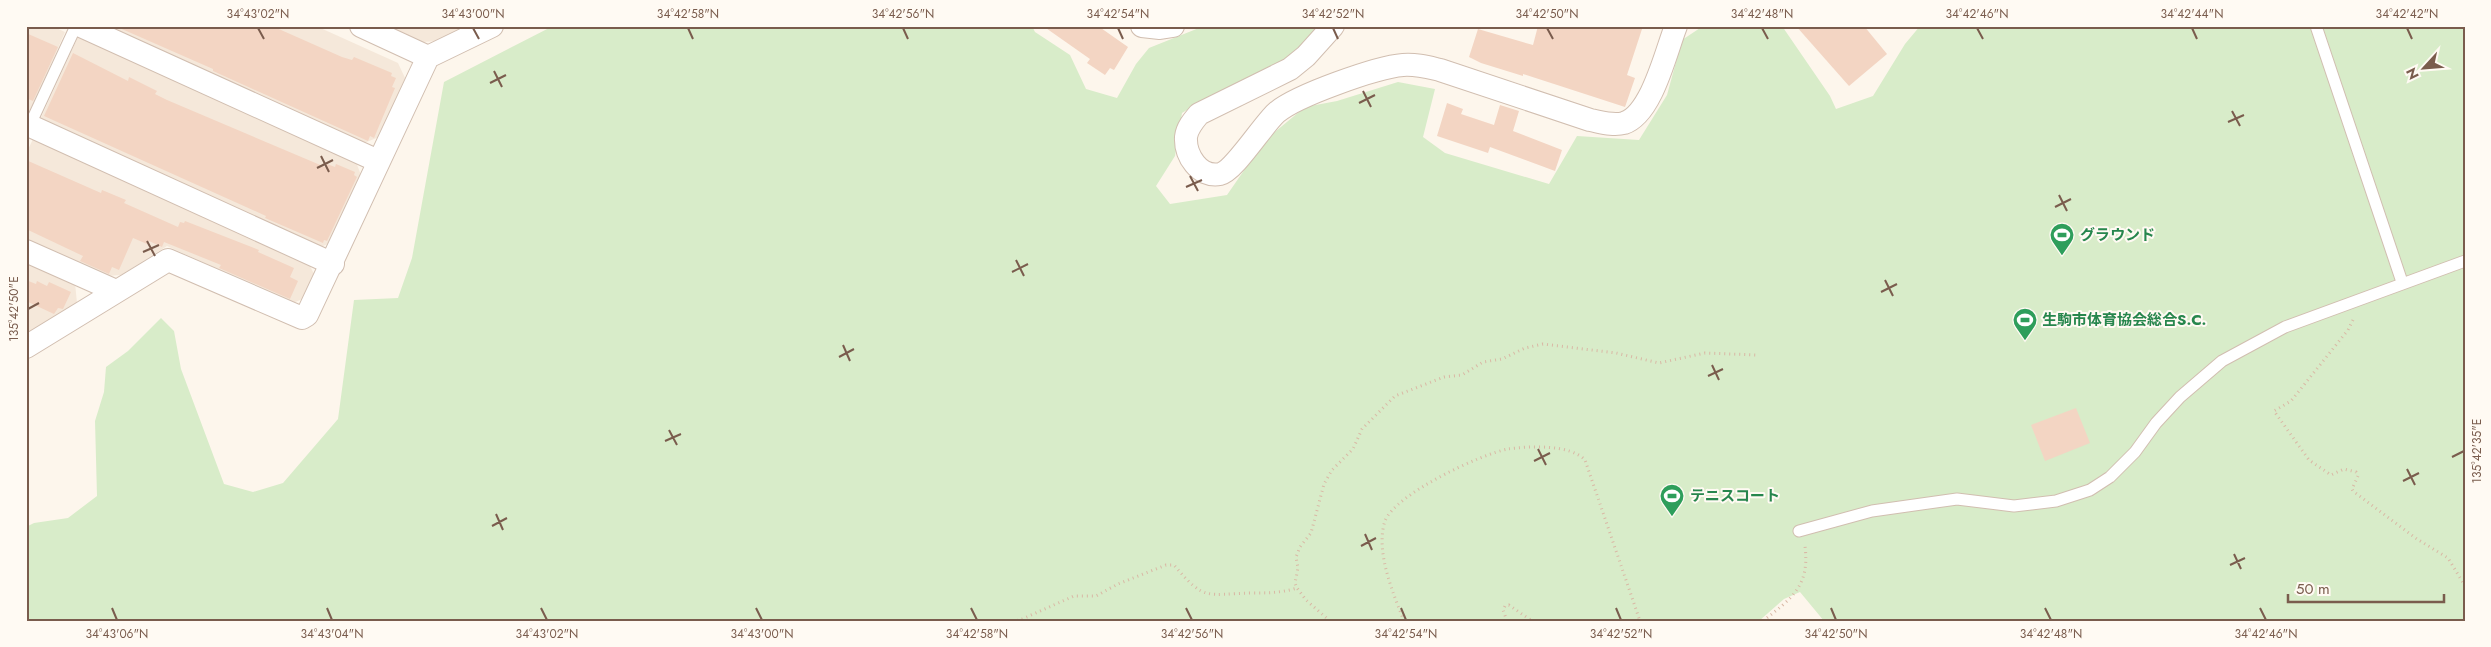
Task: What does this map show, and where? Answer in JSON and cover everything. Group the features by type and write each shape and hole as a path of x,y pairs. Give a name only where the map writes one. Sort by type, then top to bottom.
{"street":[{"path":"81,26 378,161"},
{"path":"361,26 428,57"},
{"path":"26,348 168,260 302,318 307,315 333,264 378,161 428,57 492,26"},
{"path":"1142,26 1160,28 1173,26"},
{"path":"1333,26 1306,56 1290,69 1199,114 1189,126 1186,136 1190,159 1198,168 1209,173 1220,174 1230,169 1263,126 1277,112 1295,101 1374,72 1401,65 1417,64 1440,70 1590,120 1612,124 1626,122 1648,101 1676,26"},
{"path":"27,128 333,264"},
{"path":"26,251 116,291"}],"lane":[{"path":"27,128 76,26"},
{"path":"2316,26 2402,282"},
{"path":"1799,531 1872,512 1957,499 2014,506 2056,501 2090,490 2110,477 2135,452 2168,410 2222,361 2285,327 2364,300 2402,282 2465,261"}],"path":[{"path":"2364,300 2348,330 2292,401 2274,411 2309,460 2331,475 2344,469 2356,472 2358,476 2352,489 2353,491 2417,539 2448,558 2465,586"},
{"path":"1330,621 1306,600 1296,588 1298,568 1296,557 1300,547 1311,533 1324,484 1332,470 1353,449 1362,429 1395,396 1444,377 1462,375 1483,362 1502,359 1525,348 1543,344 1616,353 1659,364 1705,353 1757,355"},
{"path":"1404,621 1388,580 1383,533 1389,514 1415,491 1469,463 1508,450 1566,448 1580,454 1585,460 1640,621"},
{"path":"1763,621 1786,602 1805,577 1806,555 1804,542 1799,531"},
{"path":"1012,621 1020,620 1074,596 1096,596 1124,582 1166,565 1174,564 1193,587 1215,596 1278,592 1296,588"},
{"path":"1507,621 1504,610 1505,606 1509,605 1532,621"}],"shaded area":[{"path":"26,26 52,26 65,32 28,117 26,116"},
{"path":"100,26 316,26 398,63 405,78 379,137 364,143"},
{"path":"387,26 468,26 438,41 422,42"},
{"path":"78,37 355,159 362,178 333,242 318,248 39,122"},
{"path":"33,139 309,264 316,278 307,297 293,303 167,246 121,275 107,276 26,241 26,154"},
{"path":"26,261 75,283 77,303 26,335"}],"green space":[{"path":"553,26 1032,26 1035,32 1070,55 1086,89 1117,98 1136,64 1149,48 1204,26 1320,26 1295,51 1279,63 1182,113 1175,156 1156,186 1170,204 1227,195 1265,140 1305,107 1337,101 1398,82 1435,89 1423,137 1445,153 1549,184 1577,136 1639,140 1667,95 1682,40 1703,26 1782,26 1830,96 1836,109 1873,96 1905,44 1920,26 2465,26 2465,621 1824,621 1800,592 1784,599 1759,621 26,621 26,527 34,523 68,518 97,496 95,421 104,392 106,367 128,351 161,318 174,331 181,369 224,484 253,492 283,483 338,419 354,300 398,298 412,258 444,82"}],"building":[{"path":"115,26 272,26 342,57 352,60 354,57 392,73 391,76 396,78 392,87 395,88 374,138 370,136 368,141"},
{"path":"1043,26 1098,26 1128,47 1114,70 1110,68 1105,75 1087,63 1090,59"},
{"path":"1538,26 1643,26 1627,75 1635,78 1625,107 1523,74 1523,76 1481,63 1469,57 1478,29 1533,45"},
{"path":"1796,26 1864,26 1887,54 1849,86"},
{"path":"26,33 58,47 33,101 26,98"},
{"path":"73,53 128,81 129,77 157,91 155,94 167,100 325,167 327,164 335,167 336,164 355,172 354,175 357,177 327,241 324,240 323,243 265,218 266,216 44,116"},
{"path":"1447,103 1463,109 1461,114 1494,125 1500,105 1519,111 1513,131 1562,150 1555,171 1490,147 1488,153 1437,136"},
{"path":"26,160 101,193 102,190 126,200 124,203 178,227 180,222 184,223 185,221 259,250 258,252 294,268 290,277 298,281 290,299 219,268 221,265 164,242 162,247 149,241 147,244 133,238 119,270 112,267 109,274 80,261 83,256 26,229"},
{"path":"26,280 36,284 37,281 47,286 49,282 71,292 63,309 58,308 54,314 26,301"},
{"path":"2076,408 2090,443 2045,461 2031,425"}],"place":[{"name":"グラウンド","path":"2062,256"},
{"name":"生駒市体育協会総合S.C.","path":"2025,341"},
{"name":"テニスコート","path":"1672,517"}]}
